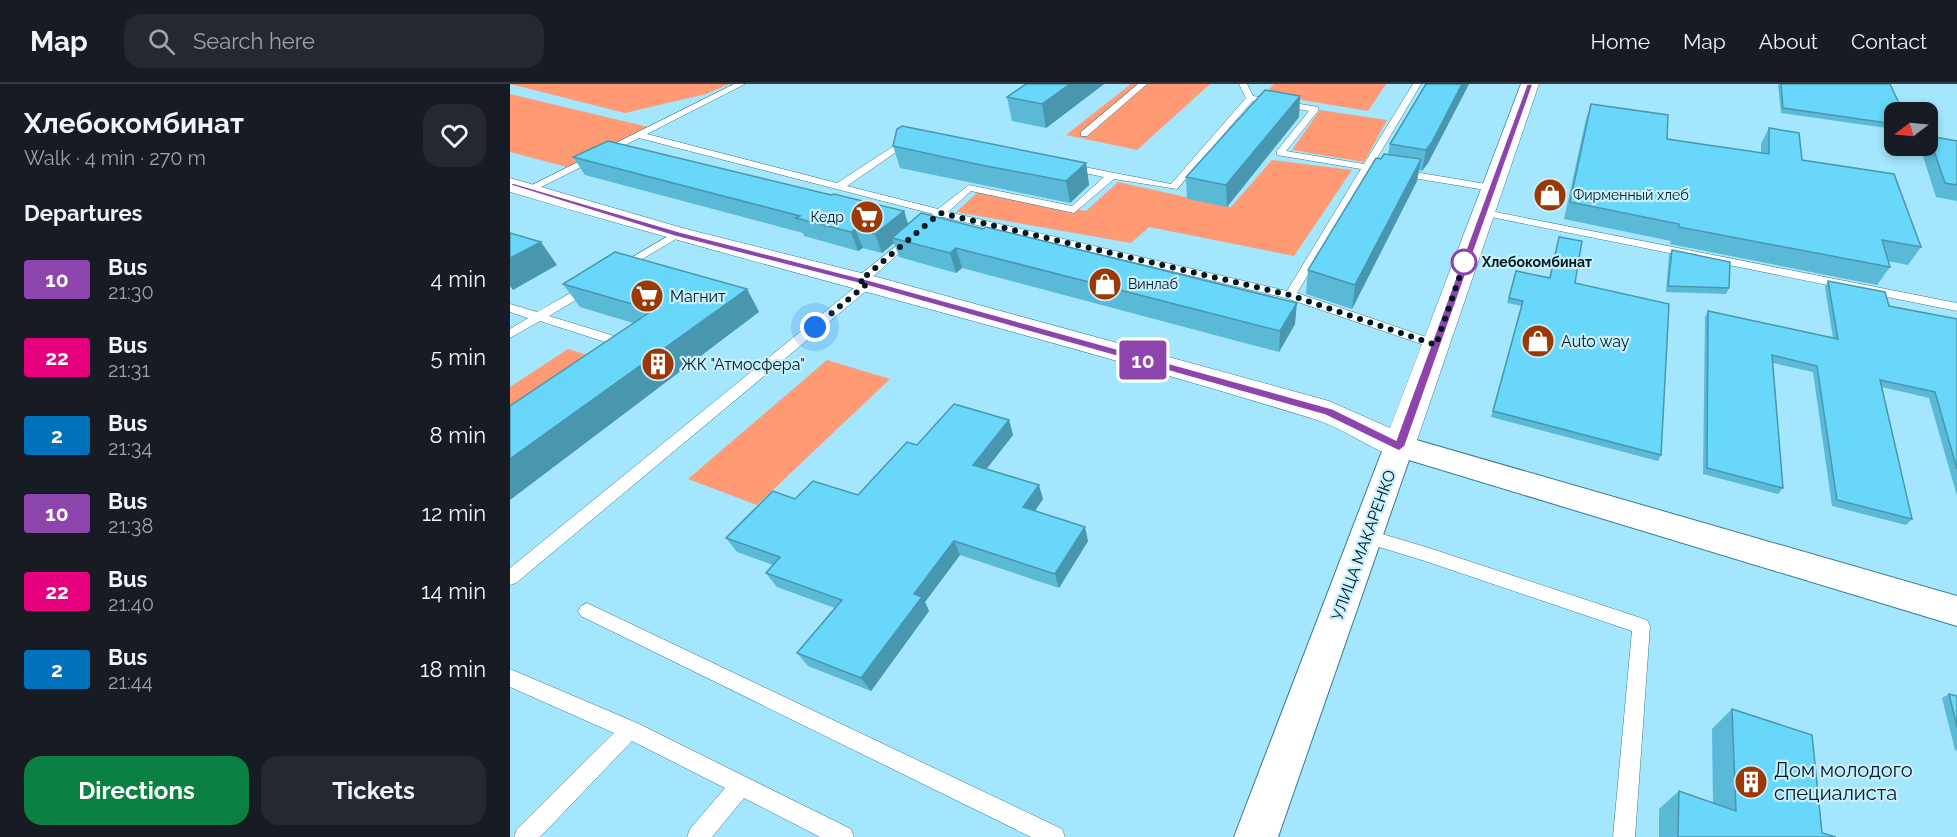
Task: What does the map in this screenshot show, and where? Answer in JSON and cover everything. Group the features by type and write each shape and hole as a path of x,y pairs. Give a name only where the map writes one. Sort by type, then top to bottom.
{"street":[{"name":"УЛИЦА МАКАРЕНКО","path":"1256,837 1466,258 1485,213 1530,84"},
{"path":"520,187 677,234 864,282 1329,412 1399,446 1957,611"}],"lane":[{"path":"520,187 639,135 741,84"},
{"path":"1084,134 1143,84"},
{"path":"1243,84 1250,98 1315,109 1280,153 1492,188"},
{"path":"1290,295 1417,84"},
{"path":"1054,164 1173,187 1250,98"},
{"path":"838,187 917,134"},
{"path":"639,135 940,213 1290,295 1436,345"},
{"path":"510,578 864,282 969,188 1074,210 1112,176"},
{"path":"1485,213 1957,307"},
{"path":"510,334 677,234"},
{"path":"510,308 632,346 623,353"},
{"path":"1365,536 1641,626 1624,837"},
{"path":"587,611 1054,837"},
{"path":"510,678 630,730 843,837"},
{"path":"525,837 630,730"},
{"path":"698,837 740,786"}],"shaded area":[{"path":"510,84 729,84 706,94 625,113"},
{"path":"1131,84 1210,84 1137,150 1066,135"},
{"path":"1274,84 1386,84 1368,111 1265,94"},
{"path":"510,94 648,127 567,167 510,152"},
{"path":"1320,110 1387,120 1364,162 1292,150"},
{"path":"1272,160 1352,170 1294,256 1149,227 1131,243 956,212 978,192 1086,211 1118,182 1231,207"},
{"path":"568,349 600,359 510,421 510,387"},
{"path":"827,360 890,379 757,505 688,479"}],"building":[{"path":"1026,84 1070,84 1042,104 1007,97"},
{"path":"1426,84 1462,84 1426,150 1390,144"},
{"path":"1781,84 1890,84 1898,102 1884,102 1884,123 1783,108"},
{"path":"1265,90 1300,96 1226,185 1186,177"},
{"path":"1591,104 1668,115 1667,139 1769,154 1769,128 1799,133 1802,160 1894,174 1921,247 1882,240 1890,267 1679,227 1679,224 1570,202"},
{"path":"902,126 1086,163 1066,181 981,165 893,146 897,129"},
{"path":"1938,138 1957,141 1957,185 1945,183 1936,156 1938,156"},
{"path":"608,141 904,211 875,234 855,229 851,232 796,218 800,216 573,157"},
{"path":"1384,154 1421,159 1355,285 1308,270 1376,158 1381,159"},
{"path":"921,213 1297,303 1280,331 956,248 950,253 892,238"},
{"path":"510,233 541,242 510,258"},
{"path":"1559,237 1582,241 1575,283 1669,304 1661,455 1493,411 1523,301 1509,298 1516,271 1550,278"},
{"path":"1672,250 1730,262 1729,288 1668,286"},
{"path":"615,252 747,289 510,459 510,406 653,310 563,284"},
{"path":"1828,281 1885,292 1889,306 1957,319 1957,469 1935,392 1880,380 1912,519 1837,500 1817,366 1772,355 1783,488 1707,468 1708,311 1838,339"},
{"path":"954,404 1009,420 973,465 1039,485 1023,507 1085,527 1055,574 954,541 914,594 922,597 861,678 797,653 842,600 766,573 780,557 726,538 773,491 795,499 813,481 858,495 907,442 917,445"},
{"path":"1949,694 1957,696 1957,727"},
{"path":"1732,709 1812,735 1822,833 1836,837 1678,837 1679,791 1736,811"}],"bus line":[{"name":"10","path":"510,185 677,234 868,283 1329,412 1399,446 1530,84"}],"place":[{"name":"Фирменный хлеб","path":"1550,195"},
{"name":"Кедр","path":"867,217"},
{"name":"Хлебокомбинат","path":"1464,262"},
{"name":"Винлаб","path":"1105,284"},
{"name":"Магнит","path":"647,296"},
{"name":"Auto way","path":"1538,341"},
{"name":"ЖК \"Атмосфера\"","path":"658,364"},
{"name":"Дом молодого специалиста","path":"1751,782"}],"route":[{"path":"815,327 868,283 860,281 940,213 1290,295 1436,345 1466,258 1464,262"}]}
